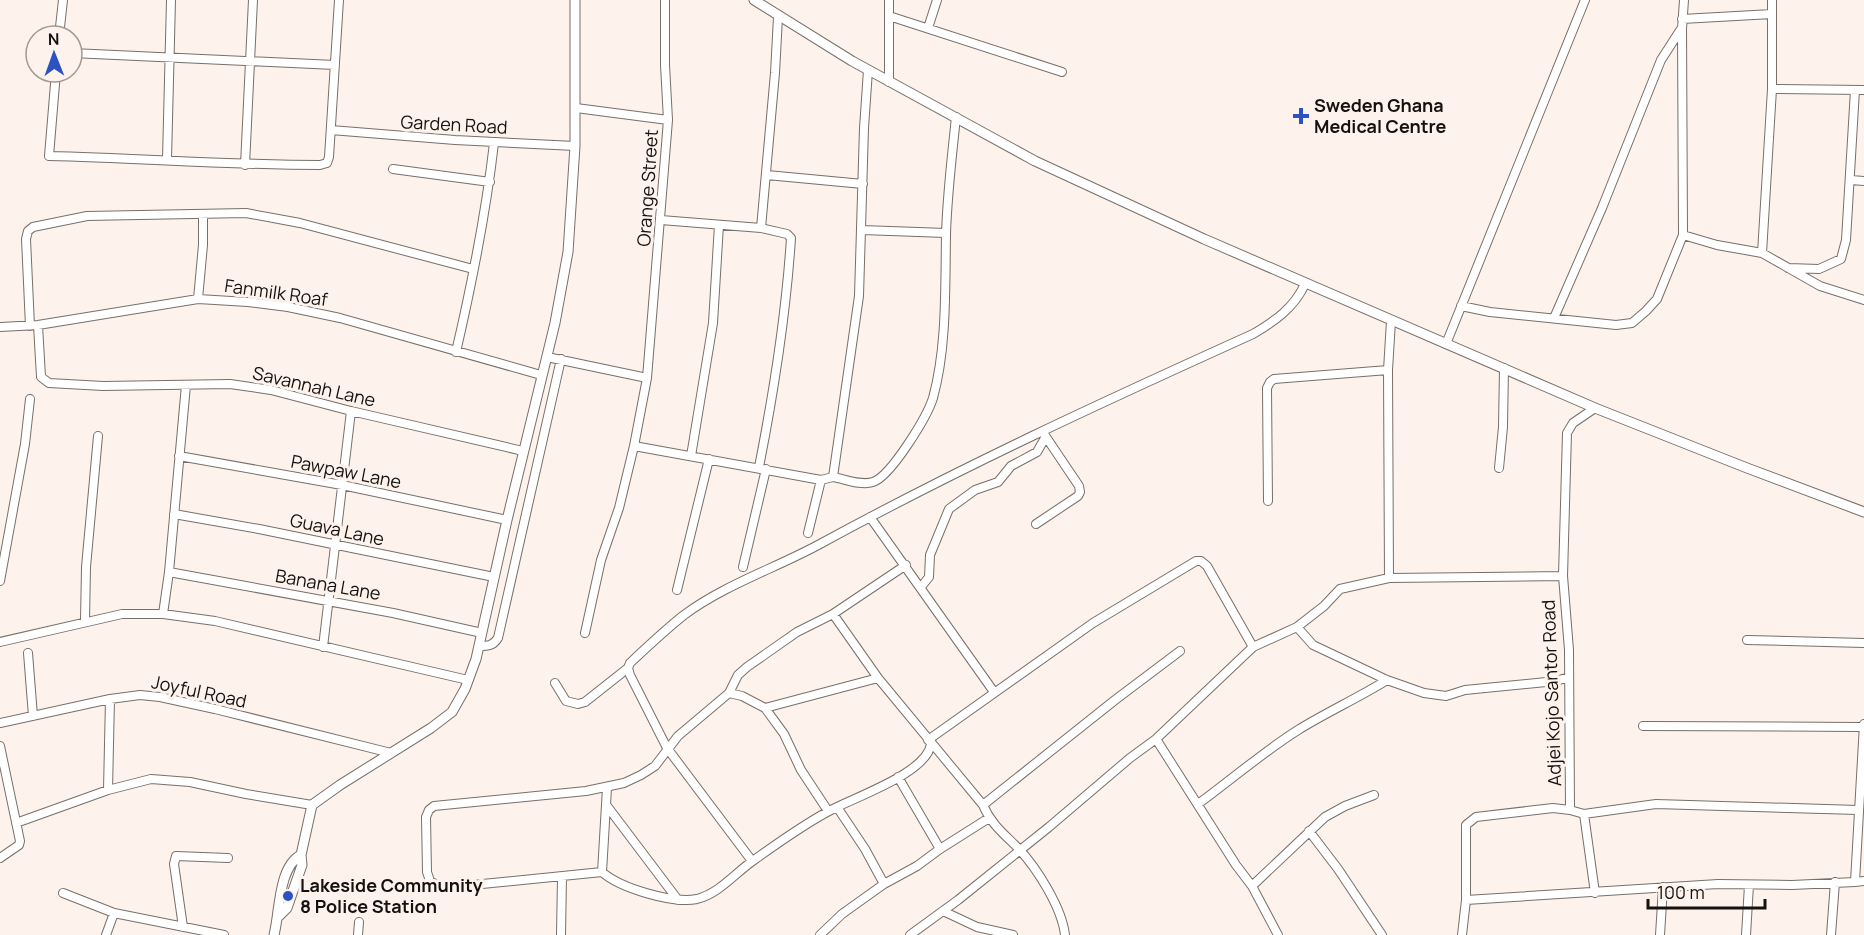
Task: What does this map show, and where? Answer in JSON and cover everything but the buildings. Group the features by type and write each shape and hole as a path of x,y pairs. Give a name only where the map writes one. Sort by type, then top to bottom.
{"street":[{"path":"60,24 63,0"},
{"path":"167,159 171,0"},
{"path":"246,165 253,0"},
{"path":"55,84 48,156 167,159 246,165 320,165 327,163 339,0"},
{"path":"274,935 279,916 278,901 293,860 302,855 312,805 452,712 468,680 479,646 568,252 575,146 575,0"},
{"name":"Orange Street","path":"585,633 601,560 619,507 648,378 668,120 665,0"},
{"path":"754,0 778,17 868,70 1035,161 1199,237 1594,408 1864,512"},
{"path":"889,0 889,81"},
{"path":"928,28 937,0"},
{"path":"1446,344 1585,0"},
{"path":"1461,306 1490,312 1616,325 1632,323 1657,299 1683,235 1682,19 1684,0"},
{"path":"1762,253 1772,89 1772,0"},
{"path":"1682,19 1772,14"},
{"path":"889,16 1062,72"},
{"path":"761,228 778,17"},
{"path":"1554,318 1602,208 1660,60 1682,29"},
{"path":"84,54 334,65"},
{"path":"833,477 860,296 868,70"},
{"path":"1772,89 1864,90"},
{"path":"1788,268 1819,269 1841,259 1846,240 1851,180 1855,90"},
{"path":"576,108 668,120"},
{"path":"634,446 821,480 833,477 864,483 874,482 893,467 930,408 938,370 956,117"},
{"name":"Garden Road","path":"331,130 575,146"},
{"path":"456,352 490,182 494,142"},
{"path":"393,169 490,182"},
{"path":"767,175 863,184"},
{"path":"1851,180 1864,181"},
{"name":"Savannah Lane","path":"473,269 300,223 246,213 87,216 33,227 28,231 26,239 41,377 49,383 103,386 230,384 272,390 523,451"},
{"path":"198,298 203,245 203,214"},
{"path":"661,220 761,228 787,234 791,238 785,309 762,468 743,567"},
{"path":"691,456 713,323 719,225"},
{"path":"862,230 946,233"},
{"path":"1683,235 1717,245 1762,253 1820,286 1864,300"},
{"path":"555,683 566,701 578,704 585,702 628,668 630,663 685,614 870,517 1253,333 1274,321 1292,306 1305,284"},
{"name":"Fanmilk Roaf","path":"0,327 34,325 198,298 288,307 340,318 541,375"},
{"path":"1389,578 1388,370 1391,321"},
{"path":"546,357 648,378"},
{"path":"479,646 490,646 498,638 561,359"},
{"path":"1499,468 1503,427 1504,368"},
{"path":"1268,501 1267,388 1270,382 1274,379 1388,370"},
{"path":"162,614 169,572 186,385"},
{"path":"0,581 25,444 30,399"},
{"name":"Adjei Kojo Santor Road","path":"1462,935 1466,900 1466,825 1476,817 1553,808 1570,810 1569,677 1563,576 1568,433 1573,423 1594,408"},
{"path":"323,646 351,411"},
{"path":"1036,524 1078,496 1080,492 1079,486 1044,434"},
{"path":"921,587 929,577 930,555 950,509 975,490 998,482 1011,466 1037,452 1044,434"},
{"path":"85,621 86,567 98,436"},
{"name":"Pawpaw Lane","path":"179,456 342,485 507,520"},
{"path":"677,590 709,459"},
{"path":"808,533 821,480"},
{"name":"Guava Lane","path":"174,514 494,577"},
{"path":"870,517 994,692"},
{"path":"929,742 994,692 1092,623 1196,561 1201,561 1207,566 1252,647"},
{"path":"906,566 832,614 797,632 747,667 738,675 729,693 678,736 655,766 641,776 607,788 434,806 426,817 427,872 430,881 442,888 602,872 610,879 647,893 678,900 696,899 708,895 752,861 828,811 898,777 925,759 930,750 929,742"},
{"name":"Banana Lane","path":"169,572 393,612 482,633"},
{"path":"910,935 944,911 1156,739 1252,647 1297,627 1324,606 1340,589 1389,578 1563,576"},
{"path":"0,642 122,614 162,614 215,621 468,680"},
{"path":"832,614 878,678 983,805 989,818 1020,850 1055,900 1065,935"},
{"path":"1297,627 1312,645 1387,680 1424,693 1446,696 1465,690 1556,681 1569,677"},
{"path":"1747,640 1864,643"},
{"path":"983,805 1180,651"},
{"path":"28,653 33,716"},
{"path":"628,668 668,748 752,861"},
{"path":"765,708 878,678"},
{"path":"1198,804 1295,732 1387,680"},
{"path":"729,693 742,696 765,708 784,734 801,770 828,811"},
{"name":"Joyful Road","path":"0,723 110,699 160,697 391,753"},
{"path":"108,790 110,699"},
{"path":"1466,900 1718,884 1792,885 1860,882 1858,810 1864,726 1643,726"},
{"path":"1156,739 1252,886 1278,935"},
{"path":"0,746 19,845 0,858"},
{"path":"898,777 940,849"},
{"path":"16,823 108,790 151,779 168,779 312,805"},
{"path":"602,872 607,788"},
{"path":"1252,886 1325,817 1345,806 1374,795"},
{"path":"1570,810 1584,814 1656,804 1858,810"},
{"path":"607,806 678,900"},
{"path":"837,807 870,856 884,884"},
{"path":"1584,814 1595,892"},
{"path":"820,935 842,914 884,884 917,866 989,818"},
{"path":"1310,831 1382,935"},
{"path":"183,927 174,864 176,856 228,858"},
{"path":"561,935 562,877"},
{"path":"1831,935 1835,882"},
{"path":"1746,935 1749,885"},
{"path":"1660,935 1663,887"},
{"path":"63,893 114,913 224,935"},
{"path":"944,911 976,931 1013,935"},
{"path":"106,935 114,913"},
{"path":"358,935 359,922"}],"place":[{"name":"Sweden Ghana Medical Centre","path":"1301,116"},
{"name":"Lakeside Community 8 Police Station","path":"288,896"}]}
